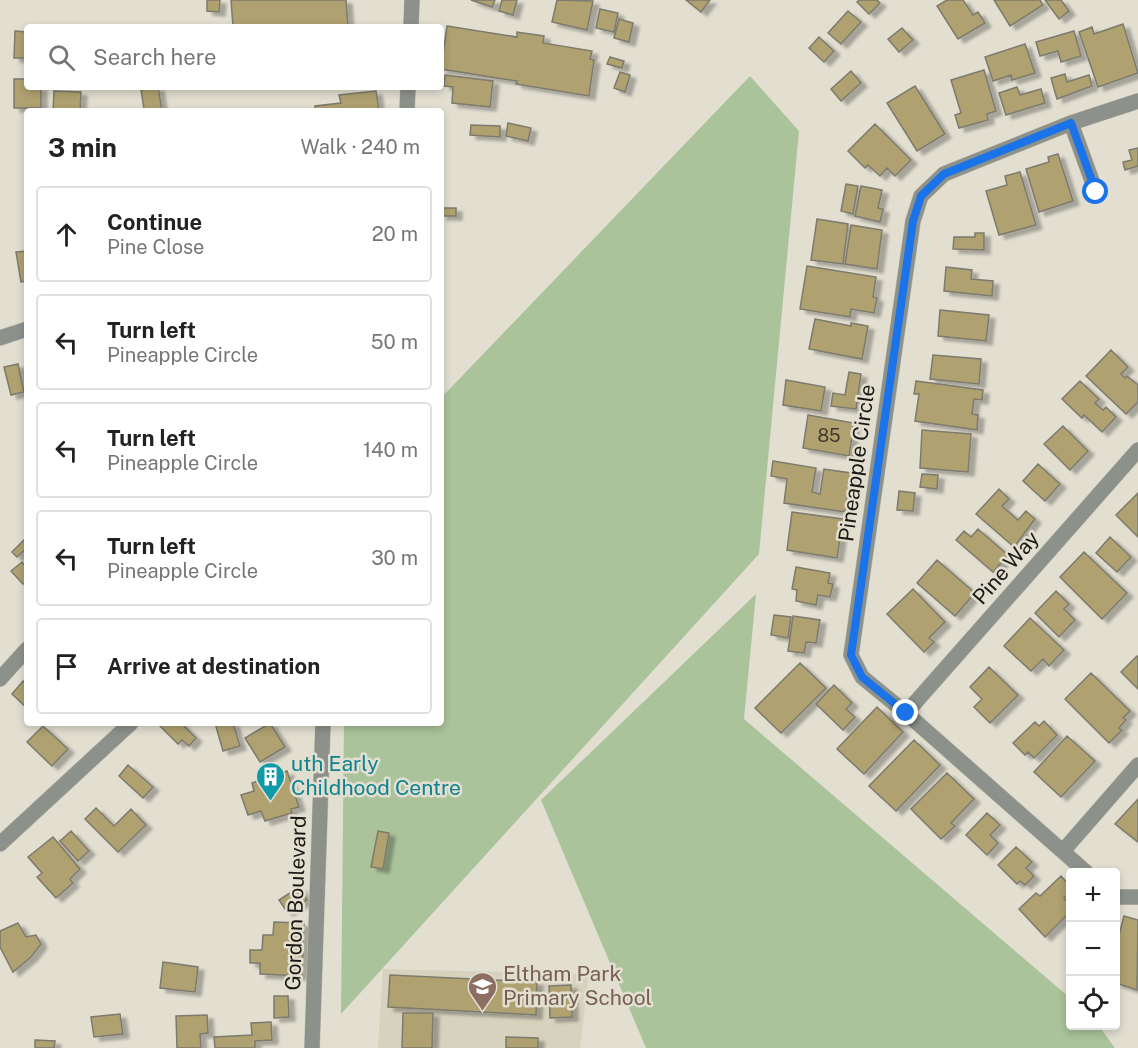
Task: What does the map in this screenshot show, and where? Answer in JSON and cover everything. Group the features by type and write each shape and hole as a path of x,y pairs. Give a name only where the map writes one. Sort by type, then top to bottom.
{"street":[{"path":"411,24 412,0"},
{"path":"407,108 408,90"},
{"name":"Pineapple Circle","path":"1081,868 906,713 862,677 851,655 913,221 921,196 944,174 1071,123 1138,102"},
{"path":"1071,123 1096,192"},
{"path":"0,338 24,330"},
{"name":"Pine Way","path":"906,713 1138,450"},
{"path":"0,679 24,652"},
{"path":"0,844 128,726"},
{"name":"Gordon Boulevard","path":"312,1048 322,726"},
{"path":"1063,851 1138,765"},
{"path":"1120,897 1138,897"}],"shaded area":[{"name":"Eltham Park Primary School","path":"383,969 589,974 580,1048 378,1048"}],"green space":[{"path":"750,76 799,131 759,554 341,1014 344,726 444,726 444,395"},
{"path":"756,594 744,719 1066,995 1066,1030 1102,1030 1115,1048 646,1048 541,800"}],"building":[{"path":"207,0 220,0 219,12 207,11"},
{"path":"231,0 346,0 348,24 233,24"},
{"path":"471,0 495,0 492,7"},
{"path":"502,0 517,0 513,15 499,11"},
{"path":"557,0 593,1 587,30 552,22"},
{"path":"686,0 710,0 701,12"},
{"path":"877,0 880,3 869,14 857,2"},
{"path":"947,0 963,0 973,15 978,12 985,23 958,39 937,6"},
{"path":"994,0 1040,0 1043,5 1010,26"},
{"path":"1045,0 1061,0 1069,11 1059,19"},
{"path":"600,9 618,13 614,32 596,28"},
{"path":"848,11 861,22 841,44 828,33"},
{"path":"619,19 633,23 629,42 614,38"},
{"path":"1123,24 1138,73 1098,87 1079,32 1092,27 1094,34"},
{"path":"447,26 517,37 517,32 544,36 543,43 592,51 590,59 594,60 589,96 444,69"},
{"path":"902,28 913,40 899,52 888,39"},
{"path":"15,31 24,32 24,58 14,58"},
{"path":"1074,31 1081,56 1061,62 1058,51 1040,56 1036,42"},
{"path":"819,37 834,51 824,62 809,48"},
{"path":"1025,44 1035,73 1012,80 1011,75 993,81 985,57"},
{"path":"610,57 624,61 622,68 607,64"},
{"path":"984,70 996,111 987,114 988,120 959,128 955,115 961,113 951,80"},
{"path":"851,71 861,83 841,101 831,89"},
{"path":"620,72 630,75 625,92 614,88"},
{"path":"1065,74 1067,82 1089,75 1092,86 1057,99 1051,78"},
{"path":"445,75 493,81 490,107 452,103 453,87 444,86"},
{"path":"14,79 24,79 24,90 41,90 41,108 14,108"},
{"path":"915,86 945,134 917,151 887,103"},
{"path":"1017,87 1020,95 1041,89 1045,103 1006,115 999,93"},
{"path":"141,90 158,90 162,108 144,108"},
{"path":"54,91 81,92 80,108 53,108"},
{"path":"376,91 379,108 315,108 315,106 341,103 339,95"},
{"path":"508,123 531,128 528,141 506,136"},
{"path":"875,124 911,160 895,176 887,168 880,176 868,165 865,168 848,151"},
{"path":"471,125 500,126 500,137 470,135"},
{"path":"1138,148 1138,166 1125,170 1123,162 1132,160 1129,150"},
{"path":"1058,154 1073,201 1039,212 1026,169 1049,162 1048,157"},
{"path":"1020,172 1036,225 999,235 986,191 1007,185 1005,176"},
{"path":"846,184 858,186 853,214 841,211"},
{"path":"861,186 882,190 878,208 883,209 880,222 855,216"},
{"path":"444,208 456,208 456,216 444,216"},
{"path":"817,219 848,224 843,264 811,260"},
{"path":"851,225 882,230 877,269 845,264"},
{"path":"975,233 984,233 984,250 953,249 954,237 975,237"},
{"path":"24,251 24,282 21,282 16,252"},
{"path":"807,266 876,277 873,297 877,298 874,313 851,309 850,317 800,309"},
{"path":"946,267 972,270 971,279 993,281 992,296 944,291"},
{"path":"940,310 989,315 986,341 938,336"},
{"path":"815,319 851,326 851,323 868,326 862,359 809,349"},
{"path":"1111,350 1128,367 1121,374 1138,385 1138,402 1126,414 1086,376"},
{"path":"933,355 981,359 979,384 930,379"},
{"path":"18,364 24,392 11,395 4,367"},
{"path":"849,372 861,374 856,409 831,406 833,393 845,395"},
{"path":"786,380 825,387 821,411 783,405"},
{"path":"916,381 983,390 982,400 974,399 972,414 978,415 977,430 915,421 919,394 914,394"},
{"path":"1080,381 1099,399 1095,403 1103,410 1106,407 1116,417 1102,432 1084,415 1082,418 1062,399"},
{"path":"808,415 854,423 849,456 803,448"},
{"path":"1063,426 1088,451 1070,470 1044,444"},
{"path":"922,430 971,434 968,472 920,468"},
{"path":"773,461 816,468 812,492 820,494 824,469 851,473 845,512 784,503 787,479 771,476"},
{"path":"1038,464 1060,484 1045,501 1023,481"},
{"path":"922,474 938,475 937,489 920,487"},
{"path":"999,489 1009,499 1002,506 1018,520 1026,511 1035,519 1014,547 976,514"},
{"path":"899,491 915,493 913,511 897,510"},
{"path":"1138,493 1138,537 1116,515"},
{"path":"792,512 843,519 837,558 787,550"},
{"path":"978,529 1008,555 993,572 956,540 964,531 971,537"},
{"path":"1110,537 1131,557 1117,572 1096,553"},
{"path":"24,540 24,551 17,557 12,552"},
{"path":"1084,552 1127,593 1102,619 1060,577"},
{"path":"937,560 975,593 955,616 917,583"},
{"path":"22,562 24,583 23,584 11,571"},
{"path":"796,567 830,573 828,583 833,584 830,597 818,595 816,605 796,601 797,590 792,589"},
{"path":"913,589 945,622 929,638 934,642 924,652 887,614"},
{"path":"1056,591 1069,604 1064,609 1075,620 1059,637 1035,613"},
{"path":"774,615 791,617 788,638 771,635"},
{"path":"793,616 820,620 816,643 806,642 804,653 788,651"},
{"path":"1030,618 1064,650 1049,666 1043,659 1031,671 1004,646"},
{"path":"1138,657 1138,689 1121,672"},
{"path":"800,663 826,688 781,733 755,708"},
{"path":"989,667 1018,695 990,723 974,707 982,699 970,687"},
{"path":"1091,673 1130,711 1123,718 1126,720 1119,728 1122,730 1109,743 1065,699"},
{"path":"23,681 24,705 12,694"},
{"path":"834,685 852,703 846,709 855,717 843,730 816,704"},
{"path":"877,707 903,732 864,774 837,749"},
{"path":"1044,721 1057,735 1034,758 1028,752 1025,755 1013,743 1035,722 1039,726"},
{"path":"43,726 68,749 52,766 27,742"},
{"path":"160,726 184,726 196,738 189,746 182,740 178,744"},
{"path":"216,726 234,726 240,746 223,751"},
{"path":"265,726 272,726 285,747 260,762 245,738"},
{"path":"1067,736 1095,761 1061,797 1034,772"},
{"path":"914,740 940,765 896,811 869,786"},
{"path":"128,765 153,787 143,798 119,776"},
{"name":"uth Early Childhood Centre","path":"287,771 299,807 291,809 292,813 265,821 261,811 248,815 241,795 254,791 252,783"},
{"path":"947,773 974,799 951,823 955,826 941,839 911,809"},
{"path":"1138,799 1138,842 1115,824"},
{"path":"96,808 114,826 131,809 146,825 118,852 85,819"},
{"path":"987,813 1000,825 990,835 998,843 987,855 966,835"},
{"path":"71,831 89,851 78,861 60,841"},
{"path":"378,831 389,833 383,869 371,867"},
{"path":"53,837 80,869 70,879 73,883 56,898 37,877 42,873 28,857"},
{"path":"1016,847 1032,862 1026,868 1034,876 1025,885 1020,881 1017,884 998,865"},
{"path":"1061,876 1066,882 1064,898 1066,916 1045,937 1019,909 1036,893 1040,896"},
{"path":"299,887 307,900 287,912 279,900"},
{"path":"1124,916 1138,920 1137,990 1120,984 1120,931"},
{"path":"274,922 304,923 302,976 260,974 260,963 250,963 250,950 262,950 263,935 273,935"},
{"path":"18,923 26,937 36,935 41,944 31,957 13,972 0,947 0,931"},
{"path":"163,962 198,967 195,992 160,988"},
{"path":"390,975 537,982 536,1015 388,1007"},
{"path":"571,985 572,1017 550,1018 549,986"},
{"path":"274,996 288,996 289,1017 274,1018"},
{"path":"403,1013 433,1013 432,1048 402,1048"},
{"path":"120,1014 123,1034 94,1037 91,1017"},
{"path":"207,1015 208,1033 200,1034 201,1048 177,1048 176,1016"},
{"path":"271,1022 272,1040 255,1041 255,1048 215,1048 214,1037 252,1035 251,1023"},
{"path":"506,1037 538,1038 538,1048 506,1048"},
{"path":"35,1040 55,1041 54,1048 35,1048"}],"place":[{"name":"uth Early Childhood Centre","path":"270,802"},
{"name":"Eltham Park Primary School","path":"482,1012"}],"route":[{"path":"906,713 862,677 851,655 913,221 921,196 944,174 1071,123 1096,192"}]}
